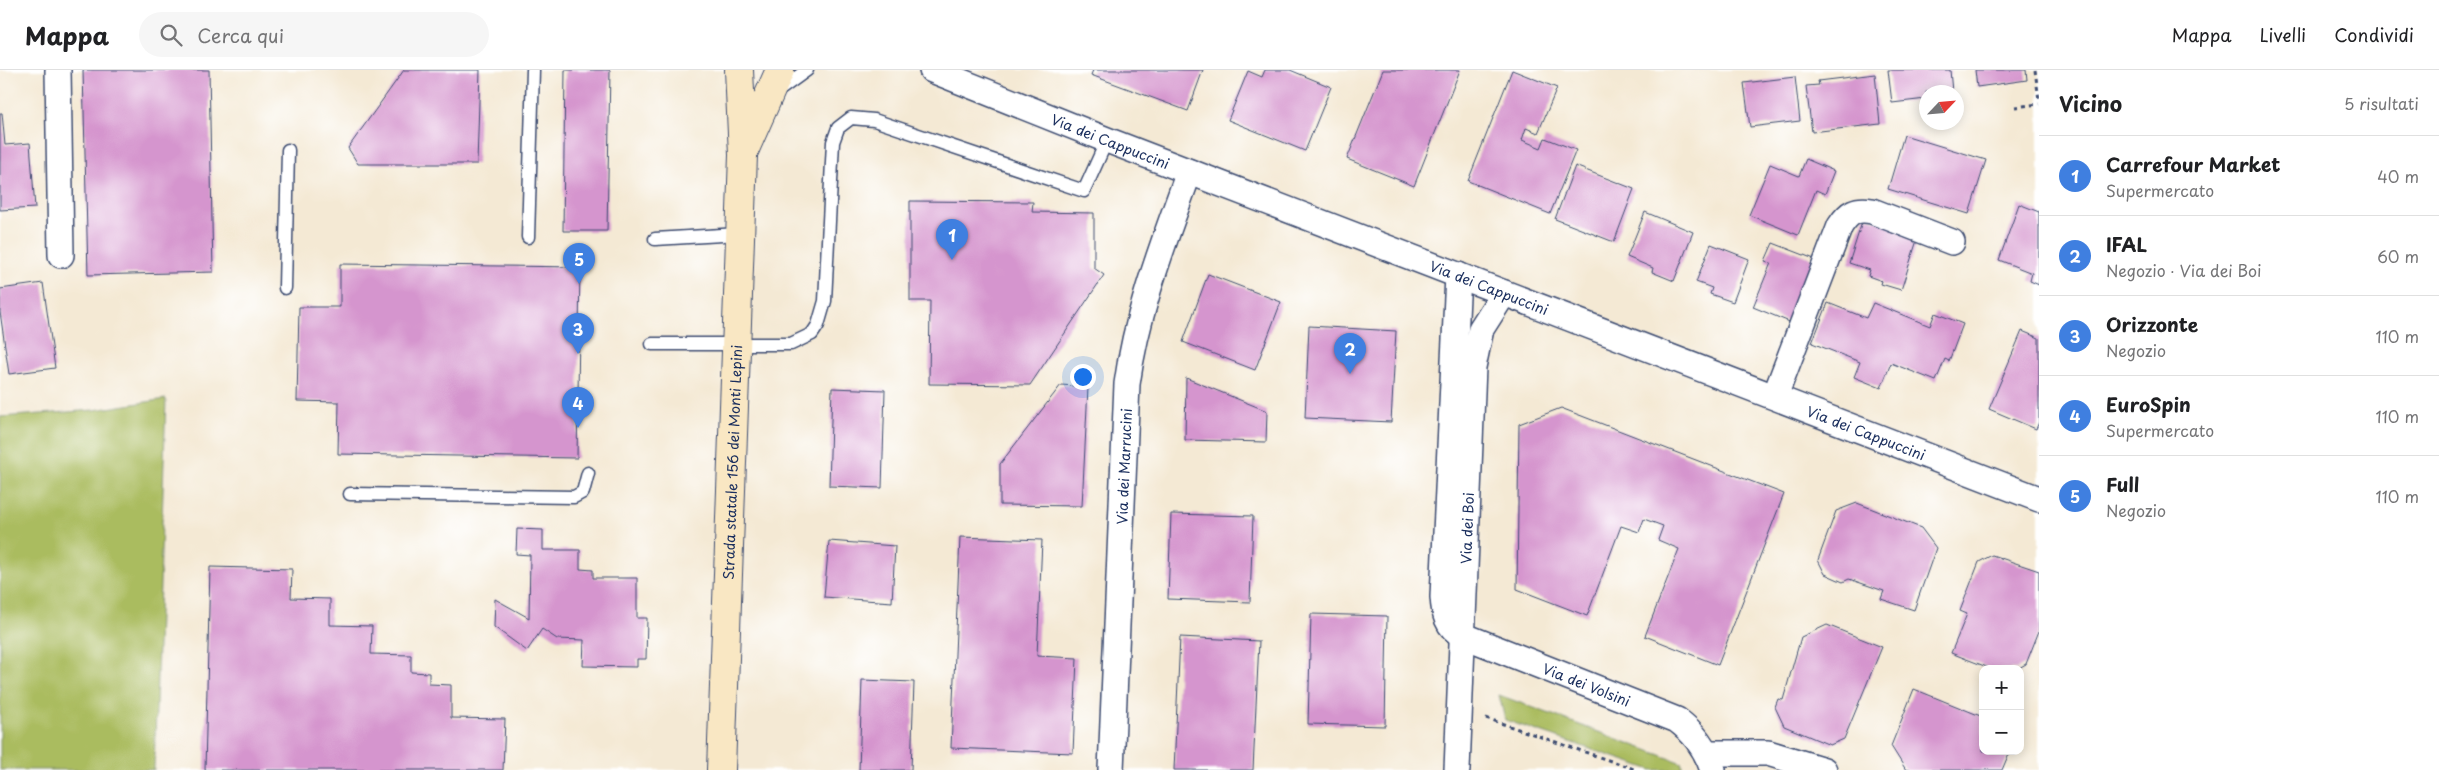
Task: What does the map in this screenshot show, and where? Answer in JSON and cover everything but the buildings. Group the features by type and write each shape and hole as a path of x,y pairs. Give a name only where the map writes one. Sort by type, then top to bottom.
{"main road":[{"name":"Strada statale 156 dei Monti Lepini","path":"742,155 780,70"},
{"name":"Strada statale 156 dei Monti Lepini","path":"721,770 742,155 737,77"}],"street":[{"path":"58,70 61,255"},
{"name":"Via dei Cappuccini","path":"937,71 1189,172 2039,499"},
{"name":"Via dei Marrucini","path":"1111,770 1127,384 1133,340 1146,290 1189,172"},
{"path":"1775,396 1840,226 1852,211 1860,209 1872,211 1952,242"},
{"name":"Via dei Boi","path":"1446,616 1443,597 1458,275"},
{"name":"Via dei Boi","path":"1457,770 1474,352 1481,329 1504,292"},
{"name":"Via dei Volsini","path":"1446,616 1450,626 1462,635 1677,720 1695,735 1710,762"},
{"path":"1710,762 1768,753 1824,770"}],"lane":[{"path":"528,237 533,70"},
{"path":"764,108 790,80 807,70"},
{"path":"652,344 791,344 812,334 818,324 825,301 833,142 838,128 851,118 874,120 1084,191 1107,140"},
{"path":"285,288 288,150"},
{"path":"655,239 739,234"},
{"path":"350,494 574,497 583,492 588,473"}],"path":[{"path":"2035,70 2039,100"},
{"path":"2015,107 2039,104"},
{"path":"1459,709 1637,770"}],"green space":[{"path":"166,399 154,770 0,770 0,417 94,410"},
{"path":"1499,695 1682,763 1682,770 1652,770 1505,720"}],"place":[{"name":"Carrefour Market","path":"952,260"},
{"name":"Full","path":"579,284"},
{"name":"Orizzonte","path":"578,354"},
{"name":"IFAL","path":"1350,374"},
{"name":"EuroSpin","path":"578,428"}]}
